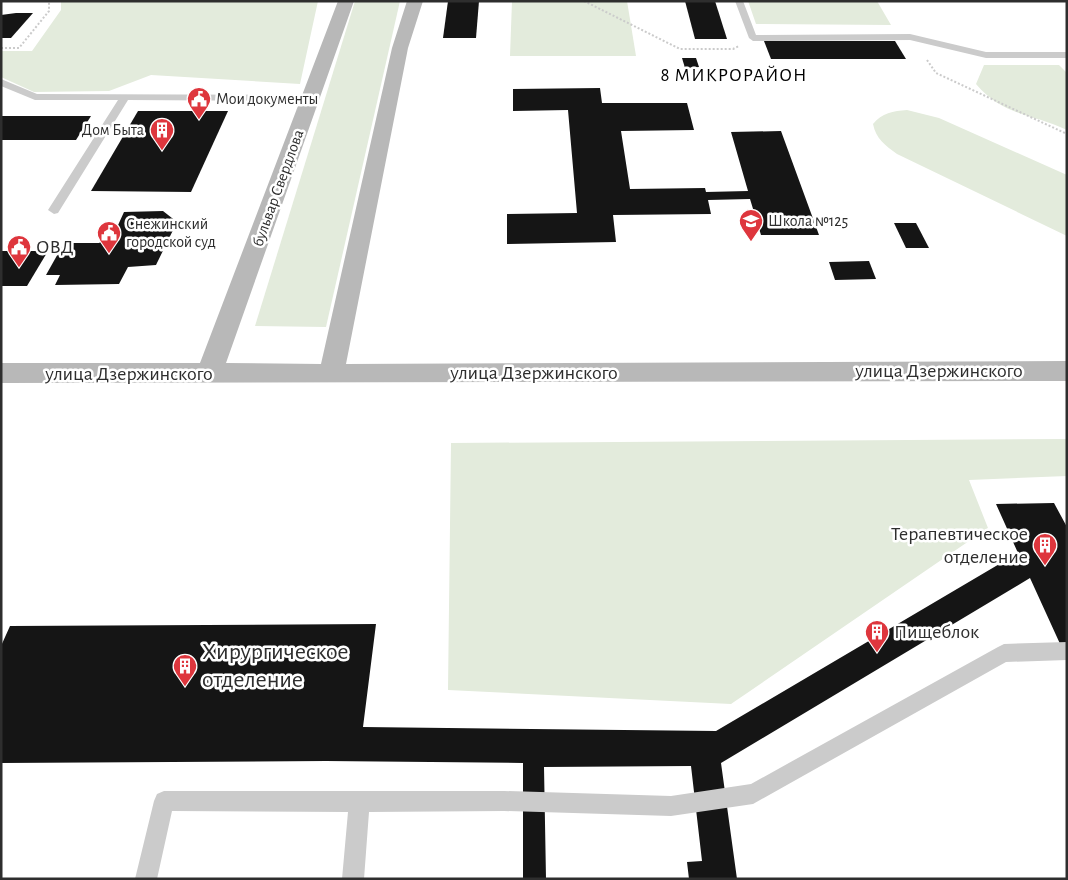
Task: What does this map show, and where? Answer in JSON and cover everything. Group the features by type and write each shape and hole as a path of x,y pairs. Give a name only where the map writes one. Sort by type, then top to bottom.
{"street":[{"name":"бульвар Свердлова","path":"209,374 346,1"},
{"path":"331,374 400,48 415,1"},
{"name":"улица Дзержинского","path":"1,373 331,374 1067,371"}],"lane":[{"path":"739,1 753,38 910,37 986,55 1067,55"},
{"path":"1,82 35,97 311,98"},
{"path":"54,210 124,98"},
{"path":"146,879 164,801 504,801 671,806 753,794 1004,653 1067,651"},
{"path":"353,879 359,802"}],"path":[{"path":"1,48 19,48 49,11 49,1"},
{"path":"584,1 680,49 733,49"},
{"path":"910,37 936,73 1067,134"}],"green space":[{"path":"61,1 318,1 300,84 151,75 109,91 34,92 1,77 1,51 32,51 61,10"},
{"path":"355,1 400,1 326,327 255,326"},
{"path":"512,1 627,1 636,56 510,56"},
{"path":"748,1 877,1 891,25 756,24"},
{"path":"984,65 1059,65 1067,73 1067,130 1008,109 997,103 976,84"},
{"path":"907,110 939,118 1067,175 1067,236 897,154 889,148 879,138 873,124 880,117 888,113"},
{"path":"1067,439 1067,476 969,480 988,528 731,704 448,690 451,443"}],"building":[{"path":"448,1 479,1 476,38 443,38"},
{"path":"685,1 715,1 727,39 695,39"},
{"path":"33,13 11,38 1,38 1,15"},
{"path":"764,41 895,41 906,59 771,59"},
{"path":"682,58 696,58 699,67 685,68"},
{"path":"600,88 602,103 687,103 694,130 621,131 630,189 705,188 706,192 748,191 731,132 781,131 819,235 761,235 750,199 708,200 711,214 613,215 616,242 507,244 507,214 577,213 568,110 513,111 513,89"},
{"name":"Дом Быта","path":"138,111 228,111 191,192 91,191"},
{"path":"1,116 91,116 76,140 1,140"},
{"name":"Снежинский городской суд","path":"163,211 177,222 156,265 128,267 119,284 55,285 60,275 46,275 64,243 99,243 114,234 124,212"},
{"path":"894,223 916,223 929,248 906,248"},
{"name":"ОВД","path":"1,251 48,251 27,286 1,286"},
{"path":"869,261 876,279 835,280 829,262"},
{"path":"1054,503 1067,527 1067,646 1061,646 1030,578 721,763 737,879 689,879 687,862 702,861 691,766 544,767 546,879 523,879 523,763 326,761 1,763 1,646 10,626 376,624 363,727 716,731 1018,553 996,504"}],"place":[{"name":"Мои документы","path":"199,120"},
{"name":"Дом Быта","path":"162,151"},
{"name":"Школа №125","path":"751,242"},
{"name":"Снежинский городской суд","path":"109,254"},
{"name":"ОВД","path":"19,268"},
{"name":"Терапевтическое отделение","path":"1045,566"},
{"name":"Пищеблок","path":"877,653"},
{"name":"Хирургическое отделение","path":"185,687"}],"district":[{"name":"8 МИКРОРАЙОН","path":"734,75"}]}
